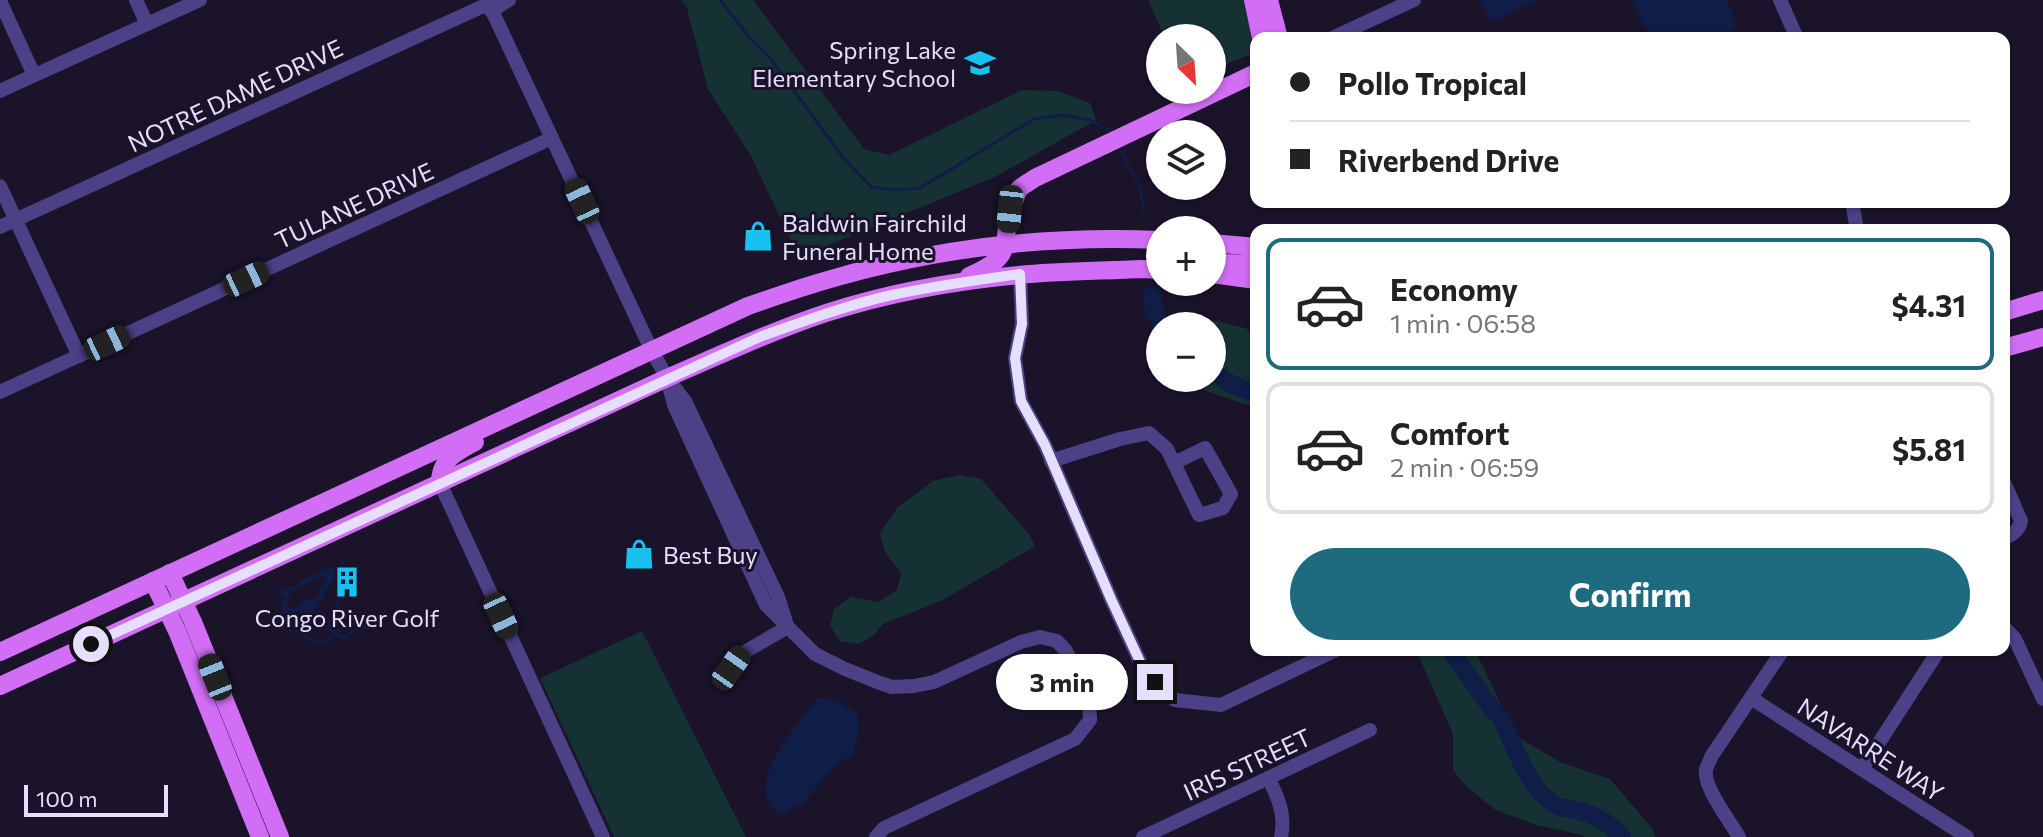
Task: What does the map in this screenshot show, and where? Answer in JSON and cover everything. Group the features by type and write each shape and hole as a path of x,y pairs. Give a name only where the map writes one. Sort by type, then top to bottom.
{"main road":[{"path":"1253,0 1260,32"},
{"path":"1269,0 1277,32"},
{"path":"952,284 1000,258 1006,244 1010,209 1019,189 1250,76"},
{"path":"0,652 748,306 818,282 882,266 1006,244 1083,239 1146,240"},
{"path":"1226,244 1250,246"},
{"path":"1226,263 1250,264"},
{"path":"0,686 762,336 826,313 891,295 952,284 1020,274 1146,269"},
{"path":"1226,276 1250,279"},
{"path":"2010,310 2043,300"},
{"path":"2010,346 2043,337"},
{"path":"440,483 443,465 454,454 487,437 496,421"},
{"path":"170,573 177,631 260,837"},
{"path":"153,581 193,622 280,837"}],"street":[{"path":"136,0 147,24"},
{"path":"0,91 200,0"},
{"name":"NOTRE DAME DRIVE","path":"0,227 489,5 509,0"},
{"path":"1345,32 1414,0"},
{"path":"1780,0 1794,32"},
{"path":"0,1 34,75"},
{"path":"489,5 651,349 667,378 685,401 778,597 788,627 815,654 892,687 934,682 1021,642 1040,637 1057,641 1066,651 1089,699 1090,720 1075,739 884,828 876,837"},
{"name":"TULANE DRIVE","path":"0,392 552,138"},
{"path":"0,186 79,356"},
{"path":"1020,274 1022,324 1015,358 1021,401 1045,445 1142,666 1175,700 1221,705 1323,656"},
{"path":"1051,461 1149,433 1167,449 1199,515 1223,508 1231,494 1205,448 1174,463"},
{"path":"440,483 603,837"},
{"path":"2010,496 2021,521 2020,528 2010,536"},
{"path":"731,668 741,654 788,627"},
{"path":"2010,632 2043,699"},
{"path":"1739,837 1709,787 1706,770 1711,757 1779,656"},
{"path":"1862,769 1935,656"},
{"name":"NAVARRE WAY","path":"1751,698 1967,837"},
{"name":"IRIS STREET","path":"1143,837 1370,730"},
{"path":"1269,779 1281,804 1281,837"}],"green space":[{"path":"681,0 753,0 864,149 889,155 1022,90 1058,91 1090,103 1096,120 995,177 809,253 795,249 751,156 708,89 686,5"},
{"path":"1148,0 1248,0 1255,32 1250,32 1250,54 1226,64 1226,24 1159,24"},
{"path":"1226,323 1250,331 1250,407 1209,392 1226,392"},
{"path":"960,475 981,479 1029,534 1035,546 941,601 883,624 874,635 859,644 840,641 830,626 834,609 851,597 878,602 897,590 901,573 885,552 880,533 898,507 933,481"},
{"path":"642,631 746,837 614,837 540,678"},
{"path":"1419,656 1478,656 1516,736 1560,762 1610,779 1656,837 1585,837 1536,825 1494,809 1465,785 1453,770 1453,734"}],"water":[{"path":"1480,0 1539,0 1491,22"},
{"path":"1632,0 1727,0 1737,24 1733,32 1647,32"},
{"path":"346,560 344,564 352,569 332,581 311,613 319,622 332,617 328,622 341,631 339,634 299,622 300,612 283,612 285,597 275,593 286,587 296,587 301,581","holes":["322,576 327,580 319,589 319,595 304,600 295,609 290,608 287,601 292,591"]},
{"path":"817,698 836,700 858,714 859,734 853,755 840,761 804,802 782,815 770,804 765,790 768,774 785,740"}],"waterway":[{"path":"720,0 770,58 842,156 871,187 896,190 920,188 1034,119 1064,115 1090,120 1108,129"},
{"path":"1121,151 1140,188 1144,212"},
{"path":"1152,296 1155,312"},
{"path":"1226,380 1250,391"},
{"path":"339,599 336,610 344,617 341,631"},
{"path":"285,623 291,632 302,631 308,639 321,643 337,633 345,637"},
{"path":"363,628 369,624"},
{"path":"347,635 358,629"},
{"path":"1454,656 1501,718 1524,768 1540,792 1560,807 1602,821 1622,837"}],"place":[{"name":"Spring Lake Elementary School","path":"980,63"},
{"name":"Baldwin Fairchild Funeral Home","path":"758,236"},
{"name":"Best Buy","path":"639,554"},
{"name":"Congo River Golf","path":"347,582"}],"route":[{"path":"91,644 762,336 826,313 891,295 1020,274 1022,324 1015,358 1021,401 1045,445 1142,666 1155,682"}]}
